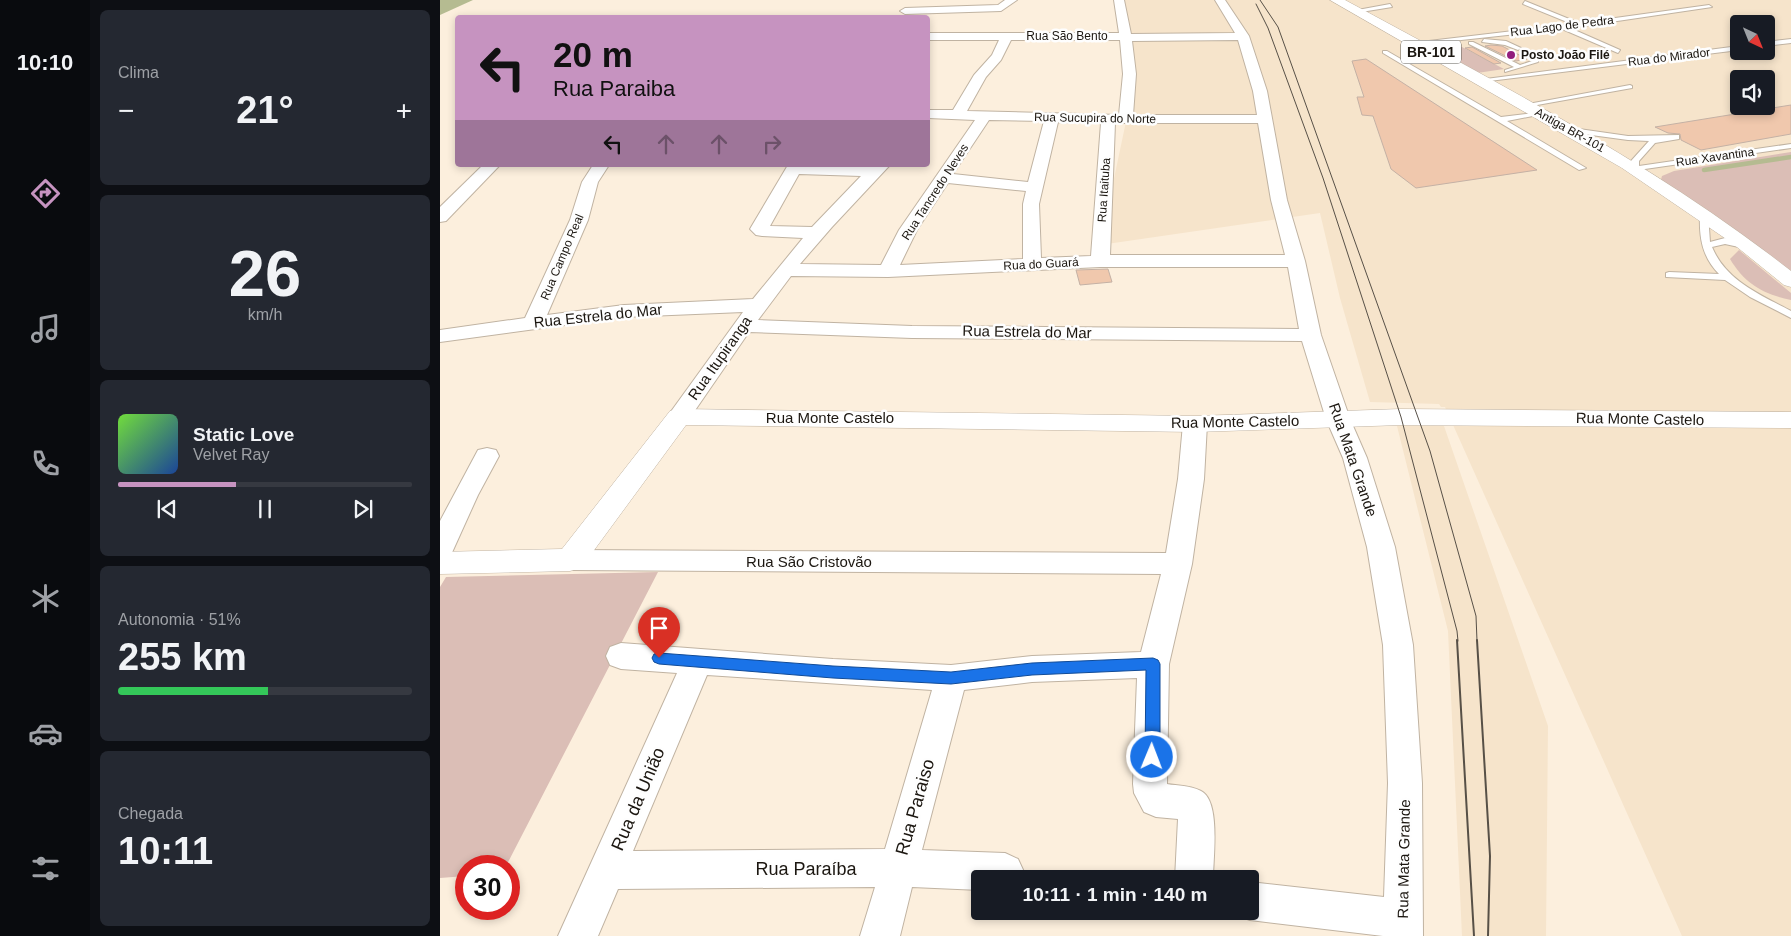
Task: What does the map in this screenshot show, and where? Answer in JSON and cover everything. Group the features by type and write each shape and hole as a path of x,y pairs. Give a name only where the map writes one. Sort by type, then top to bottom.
{"street":[{"path":"904,9 1001,8 1012,0"},
{"path":"1119,0 1129,54 1130,96 1125,120"},
{"name":"Rua Mata Grande","path":"1220,0 1243,36 1260,91 1263,119 1279,200 1296,261 1311,335 1338,419 1355,458 1372,510 1381,547 1398,645 1405,783 1403,927"},
{"name":"Antiga BR-101","path":"1336,0 1490,82 1526,105 1637,167 1704,214 1791,281"},
{"name":"Rua São Bento","path":"930,36 1007,38 1243,36"},
{"path":"958,115 980,75 997,57 1007,38"},
{"name":"Rua Sucupira do Norte","path":"930,114 1125,120 1263,119"},
{"name":"Rua Tancredo Neves","path":"888,271 908,230 945,178 985,116"},
{"path":"1032,264 1031,204 1034,187 1043,162 1052,118"},
{"name":"Rua Itaituba","path":"1100,261 1108,119"},
{"path":"440,217 490,167"},
{"name":"Rua Campo Real","path":"534,322 580,220 590,182 600,167"},
{"path":"819,233 762,231 759,229 794,167 878,169"},
{"name":"Rua Itupiranga","path":"570,560 679,417 742,326 785,270 878,169"},
{"path":"945,178 1034,187"},
{"name":"Rua do Guará","path":"785,270 888,271 1100,261 1296,261"},
{"name":"Rua Estrela do Mar","path":"443,342 534,322 650,309 758,305"},
{"name":"Rua Estrela do Mar","path":"742,326 912,332 1311,335"},
{"name":"Rua Monte Castelo","path":"679,417 1195,424 1401,417 1791,420"},
{"path":"1194,870 1196,808 1189,803 1156,800 1151,793 1153,664 1178,564 1191,479 1195,424"},
{"path":"440,550 464,495 487,456"},
{"name":"Rua São Cristovão","path":"440,563 570,560 1178,564"},
{"path":"621,656 833,672 951,678 1032,669 1153,664"},
{"name":"Rua da União","path":"578,936 698,661"},
{"name":"Rua Paraiso","path":"880,936 951,678"},
{"name":"Rua Paraíba","path":"608,870 898,868 971,871"},
{"path":"1259,903 1403,927"}],"lane":[{"path":"1525,2 1580,25"},
{"path":"1355,11 1390,6"},
{"name":"Rua Lago de Pedra","path":"1419,43 1580,25 1709,7"},
{"path":"1563,27 1618,51"},
{"path":"1419,43 1496,41 1518,48"},
{"path":"1775,43 1791,41"},
{"path":"1469,42 1519,67"},
{"name":"Rua do Mirador","path":"1490,82 1578,68 1730,49"},
{"path":"1385,52 1582,168"},
{"path":"1529,53 1536,58 1535,62"},
{"path":"1490,82 1504,72 1535,62 1578,68"},
{"path":"1526,105 1630,87"},
{"path":"1499,120 1541,113"},
{"path":"1572,130 1628,138 1676,138"},
{"path":"1637,167 1635,161 1650,143 1665,139"},
{"name":"Rua Xavantina","path":"1637,167 1791,146"},
{"path":"1704,214 1706,246 1712,260 1727,277 1791,315"},
{"path":"1706,246 1725,241 1748,247"},
{"path":"1669,275 1727,277"},
{"path":"1767,302 1791,307"}],"shaded area":[{"path":"440,0 473,0 440,15"},
{"path":"1119,0 1791,0 1791,936 1682,936 1445,407 1441,407 1439,404 1370,402 1340,298 1320,213 1100,245 1128,112"},
{"path":"1462,47 1504,69 1477,73 1436,50"},
{"path":"1791,152 1791,280 1660,183 1662,176 1674,171"},
{"path":"1739,250 1791,293 1791,300 1763,291 1742,275 1730,259"},
{"path":"1397,426 1444,426 1548,726 1546,936 1462,936 1448,631"},
{"path":"658,572 512,855 455,855 455,877 440,878 440,587 446,577"}],"building":[{"path":"1485,46 1502,46 1527,59 1516,61"},
{"path":"1472,47 1501,63 1494,64 1465,48"},
{"path":"1366,59 1537,170 1416,188 1391,169 1373,116 1362,115 1357,97 1364,97 1352,61"},
{"path":"1791,105 1791,134 1701,150 1681,140 1680,134 1668,133 1655,127 1730,115 1775,115 1775,108"},
{"path":"1108,269 1112,282 1080,285 1076,270"}],"waterway":[{"path":"1704,170 1791,157"}],"tram line":[{"path":"1260,0 1278,27 1430,451 1476,616 1477,641"},
{"path":"1256,4 1268,28 1323,178 1401,417 1458,641"},
{"path":"1457,640 1474,936"},
{"path":"1477,640 1490,856 1488,936"}],"place":[{"name":"Posto João Filé","path":"1511,55"}],"route":[{"path":"659,658 833,672 951,678 1032,669 1153,664 1152,757"}]}
